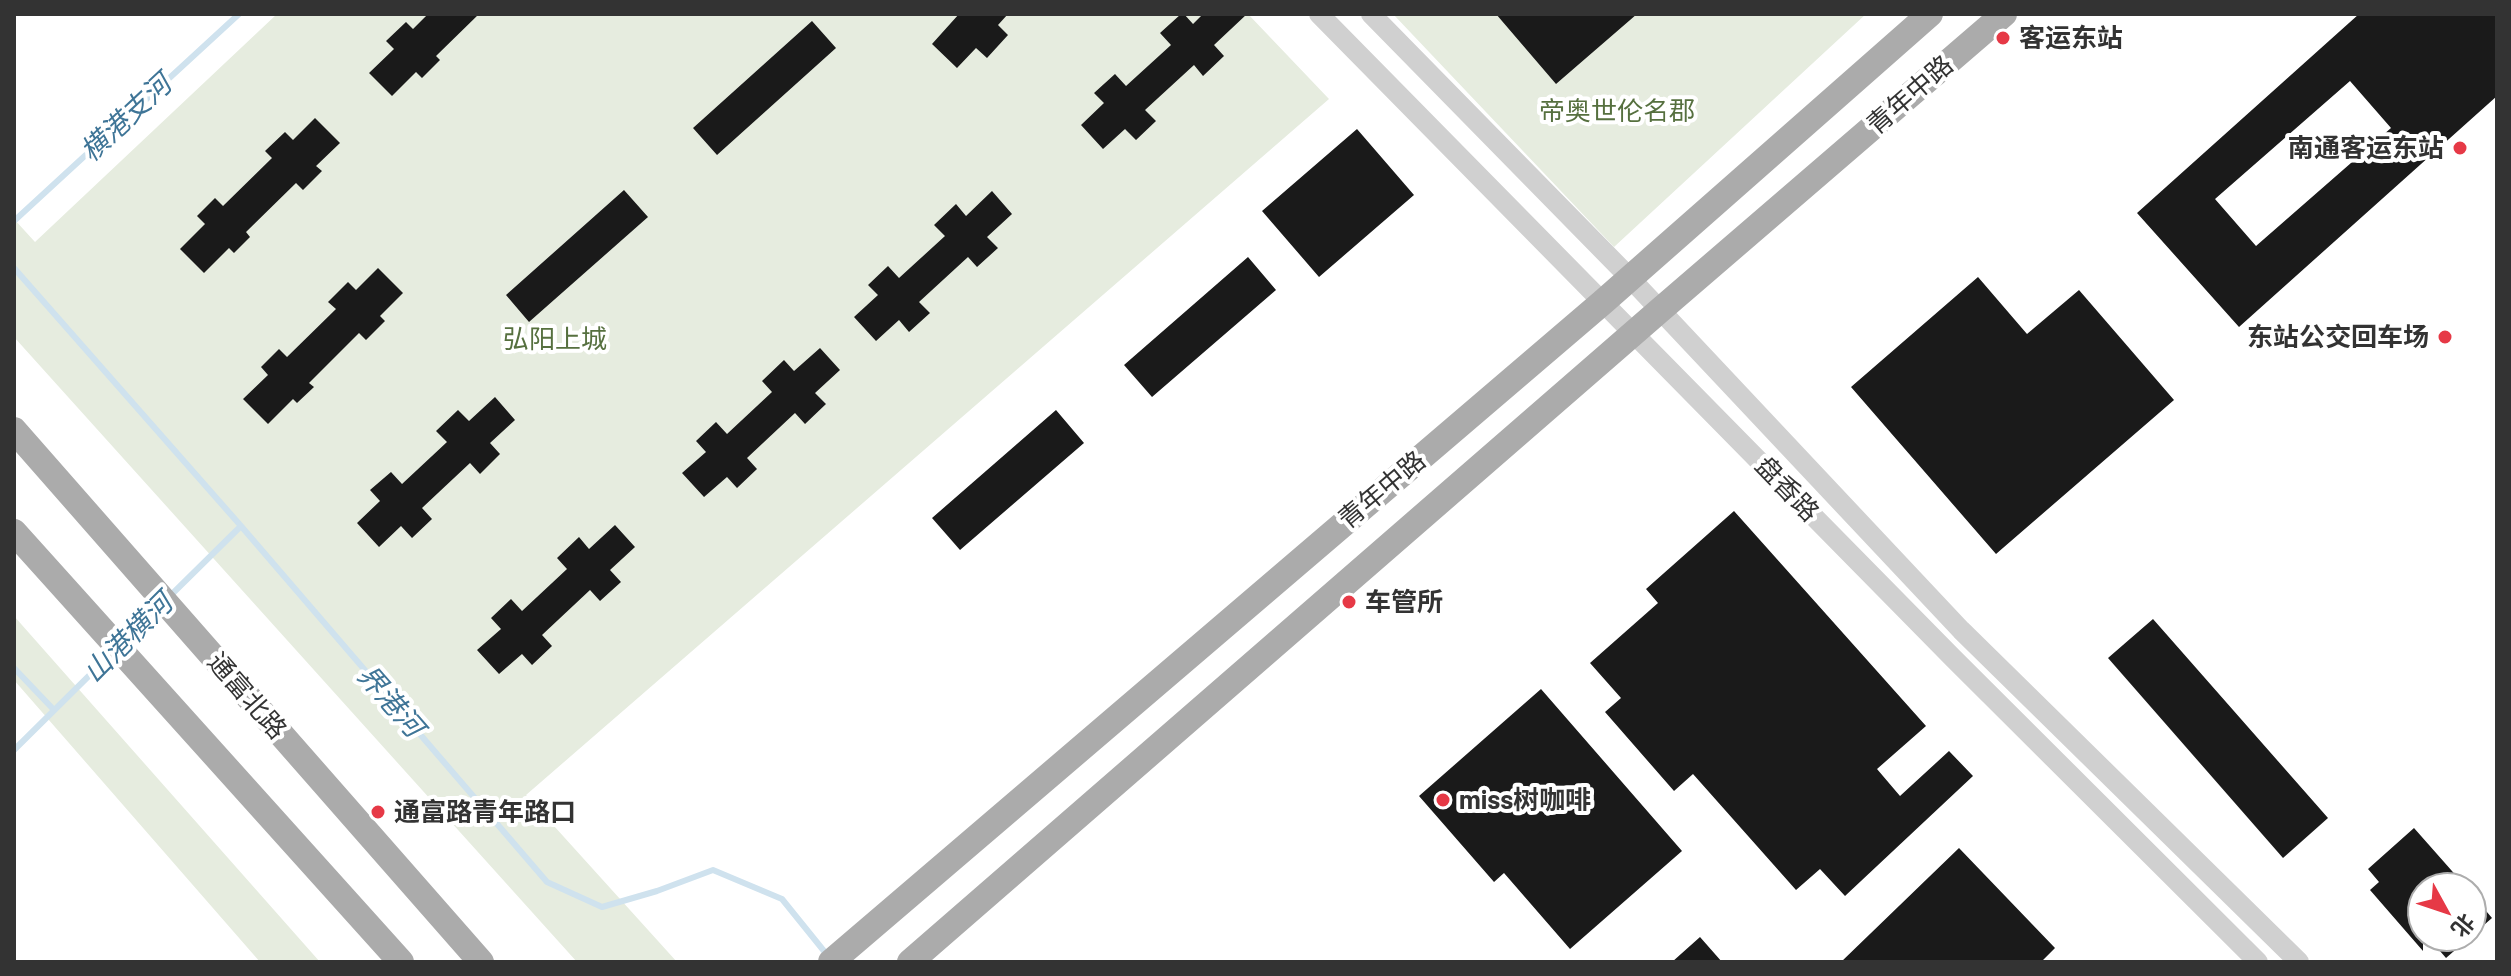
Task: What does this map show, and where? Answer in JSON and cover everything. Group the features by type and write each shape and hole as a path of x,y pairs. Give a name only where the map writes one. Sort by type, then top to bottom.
{"main road":[{"name":"青年中路","path":"831,962 1603,302 1930,14"},
{"name":"青年中路","path":"910,962 2004,14"},
{"name":"通富北路","path":"14,430 481,962"},
{"path":"14,532 401,962"}],"street":[{"name":"盘香路","path":"1319,14 1632,334 2258,962"},
{"name":"盘香路","path":"1371,14 1630,278 1961,630 2299,962"}],"green space":[{"name":"弘阳上城","path":"277,14 1248,14 1329,99 526,795 677,962 577,962 14,337 14,219 35,242"},
{"name":"帝奥世伦名郡","path":"1393,14 1866,14 1614,247"},
{"path":"14,616 320,962 260,962 14,680"}],"building":[{"path":"428,14 479,14 436,56 440,60 422,78 416,72 392,96 369,73 394,49 386,41 406,22 413,29"},
{"path":"959,14 1008,14 998,25 1008,35 987,58 976,48 957,68 932,44"},
{"path":"1181,14 1193,24 1203,14 1247,14 1214,45 1224,56 1203,76 1194,65 1145,110 1156,121 1136,140 1125,129 1103,149 1081,125 1104,103 1094,93 1115,74 1126,86 1171,45 1160,33"},
{"path":"1496,14 1637,14 1556,84"},
{"path":"2359,14 2497,14 2497,96 2239,327 2137,213","holes":["2350,81 2391,128 2256,246 2215,199"]},
{"path":"812,21 836,48 717,155 693,128"},
{"path":"315,118 340,143 316,166 322,171 303,190 296,183 246,232 250,237 234,253 229,248 204,273 180,249 205,224 197,216 215,198 223,206 272,158 265,151 285,132 293,140"},
{"path":"1357,129 1414,195 1319,277 1262,211"},
{"path":"624,190 648,217 529,322 506,295"},
{"path":"992,191 1012,214 987,237 998,248 977,267 968,257 919,302 930,313 909,332 899,320 876,341 854,317 878,295 868,285 888,266 899,278 945,236 934,225 956,204 966,216"},
{"path":"1248,257 1276,290 1152,397 1124,365"},
{"path":"378,268 403,293 380,316 385,321 366,340 359,333 309,383 314,387 297,403 293,399 268,424 243,399 268,375 261,367 279,349 287,357 336,309 328,302 348,282 356,290"},
{"path":"1978,277 2027,334 2079,290 2174,400 1996,554 1851,387"},
{"path":"820,348 840,370 815,393 826,404 805,424 795,413 747,458 757,469 737,488 727,477 704,497 682,473 706,452 696,441 716,422 727,434 772,392 762,381 784,360 794,371"},
{"path":"495,397 515,420 490,443 500,454 480,474 470,463 422,508 432,519 412,538 401,526 379,547 357,523 380,501 370,490 391,472 402,484 447,442 436,431 458,410 469,421"},
{"path":"1056,410 1084,443 960,550 932,518"},
{"path":"1734,511 1926,726 1877,769 1900,796 1949,751 1973,776 1845,896 1820,869 1796,890 1693,774 1674,791 1605,712 1621,698 1590,663 1658,603 1646,589"},
{"path":"615,525 635,547 610,570 621,582 600,601 590,590 542,635 552,646 532,665 522,654 499,674 477,650 501,629 491,618 511,599 522,611 567,569 557,558 579,537 589,549"},
{"path":"2153,619 2328,818 2283,858 2108,658"},
{"path":"1541,689 1682,851 1570,949 1504,873 1494,882 1419,796"},
{"path":"2414,828 2453,872 2407,872 2407,933 2370,890 2379,882 2368,869"},
{"path":"1959,848 2055,948 2041,962 1841,962"},
{"path":"1700,937 1722,962 1672,962"}],"waterway":[{"name":"横港支河","path":"14,221 239,14"},
{"name":"界港河","path":"14,268 547,882 602,907 713,870 782,899 828,956"},
{"name":"山港横河","path":"169,597 241,526"},
{"name":"山港横河","path":"124,642 159,607"},
{"name":"山港横河","path":"14,750 113,652"},
{"path":"14,668 54,710"}],"place":[{"name":"客运东站","path":"2003,38"},
{"name":"南通客运东站","path":"2460,148"},
{"name":"东站公交回车场","path":"2445,337"},
{"name":"车管所","path":"1349,602"},
{"name":"miss树咖啡","path":"1443,800"},
{"name":"通富路青年路口","path":"378,812"}]}
